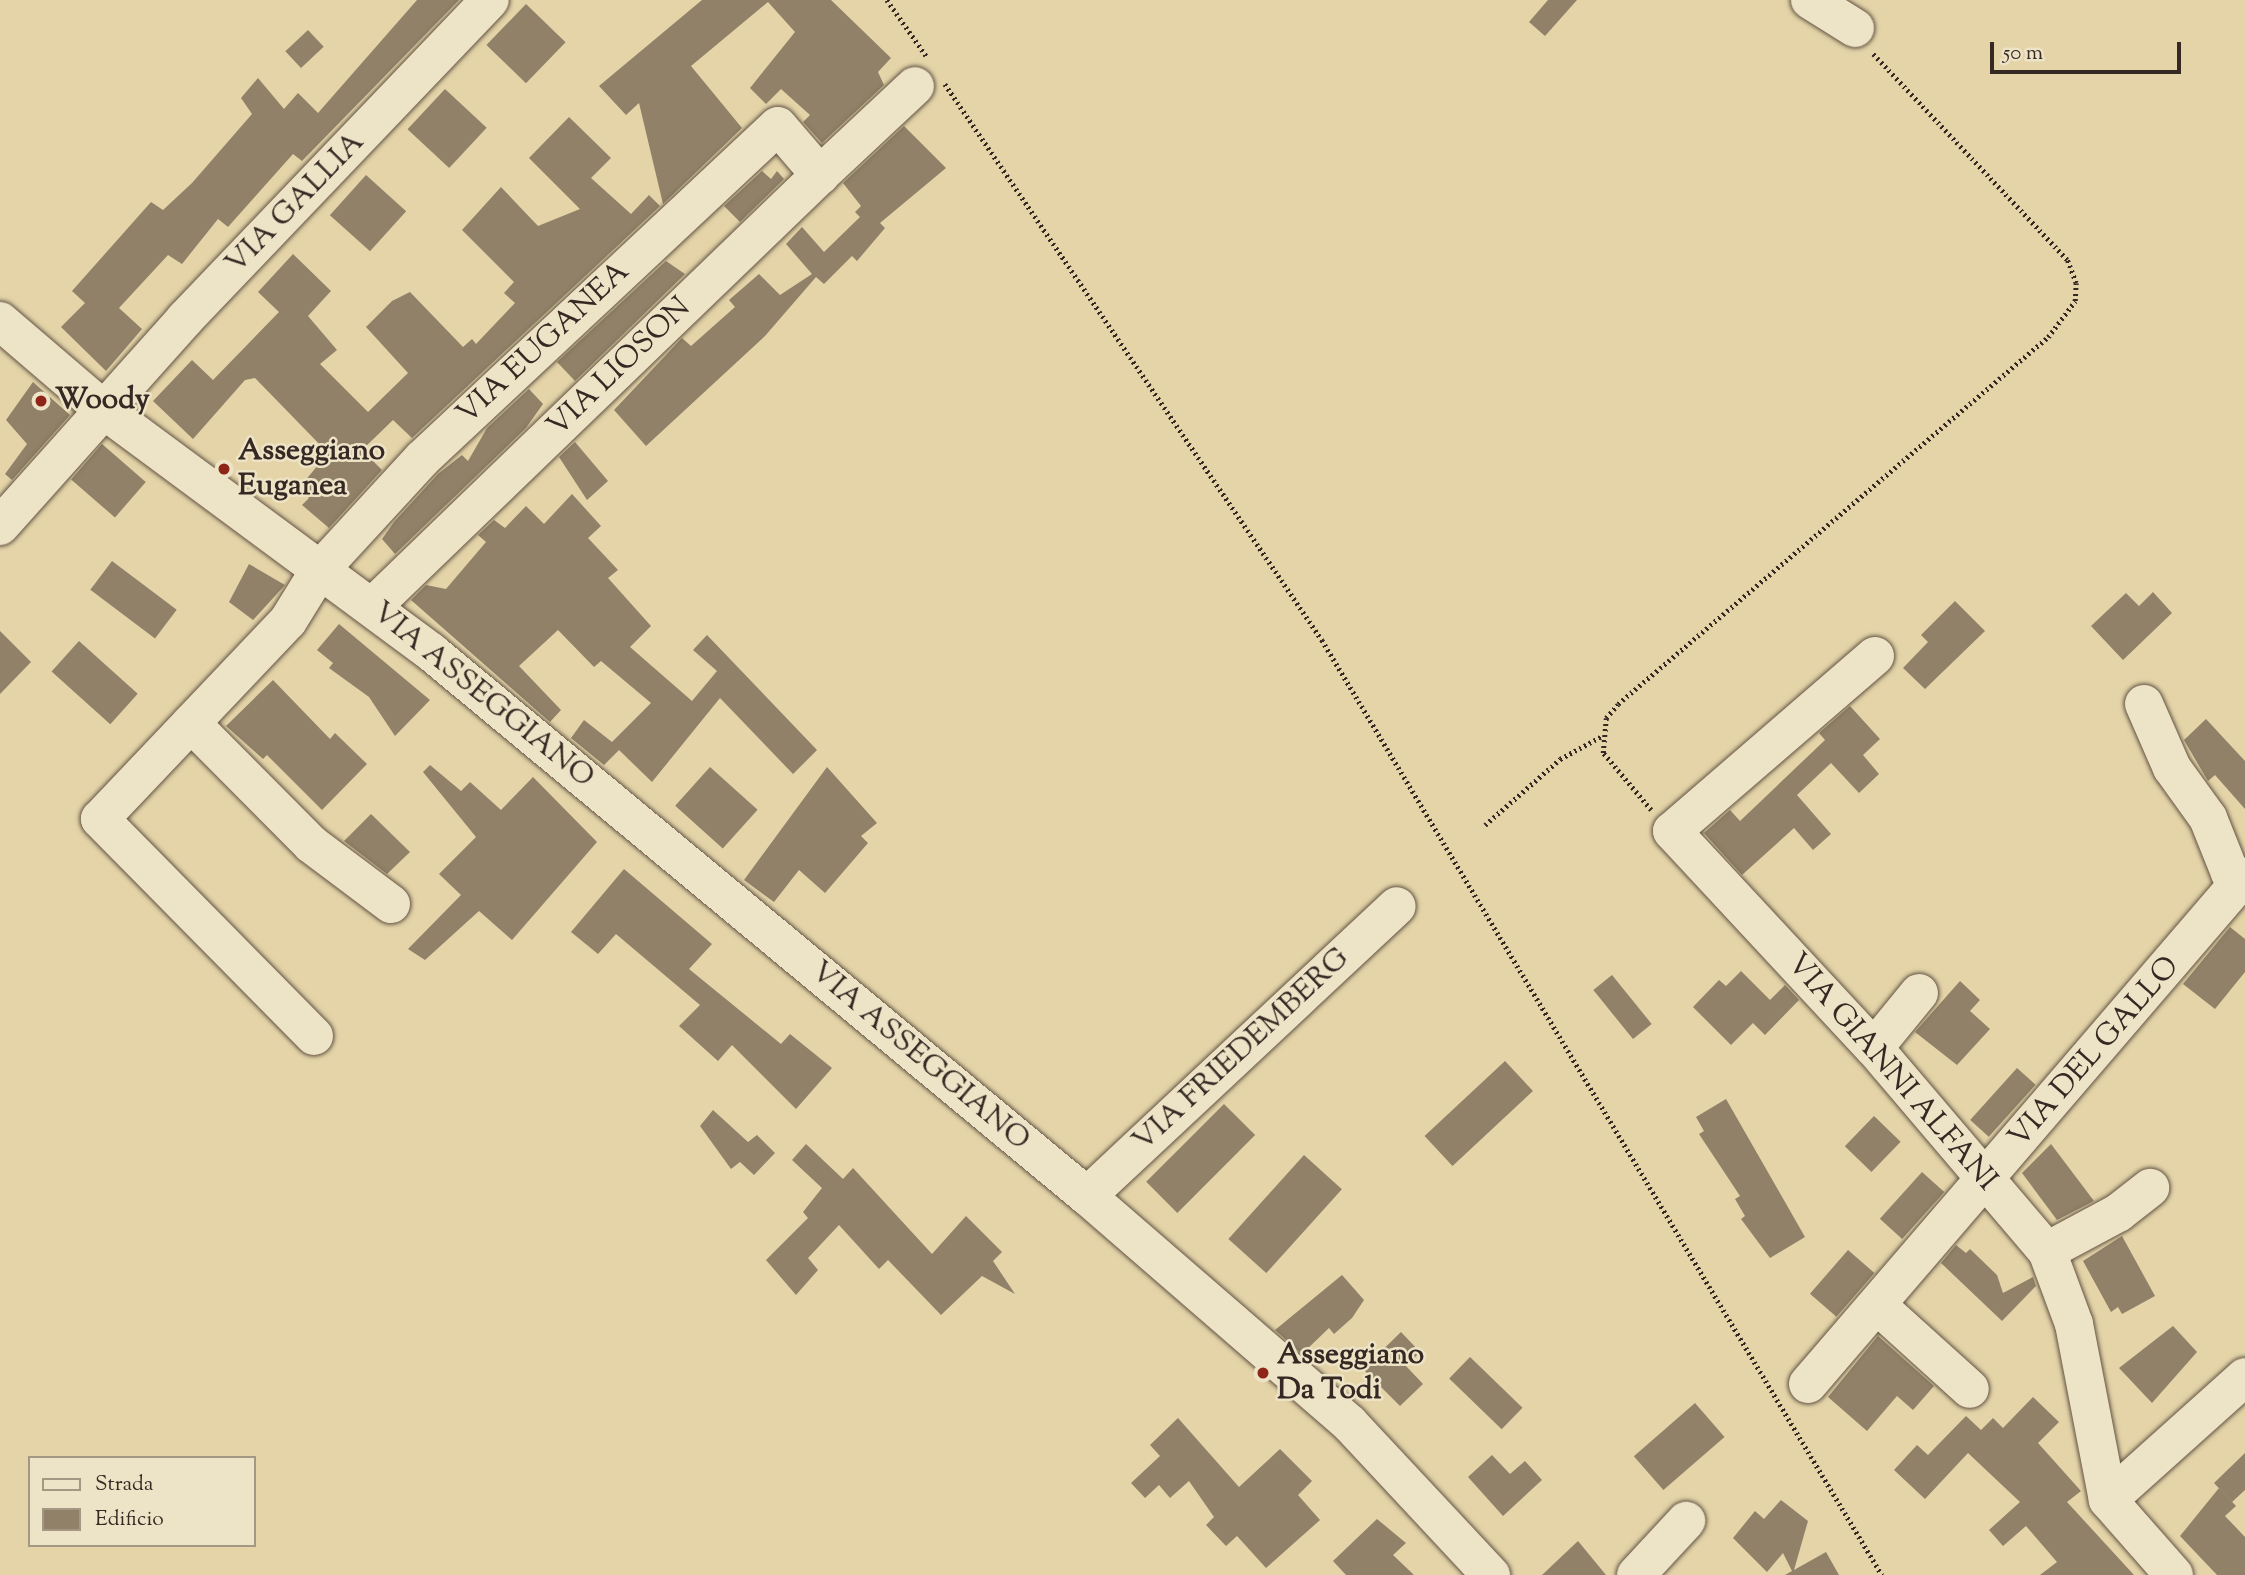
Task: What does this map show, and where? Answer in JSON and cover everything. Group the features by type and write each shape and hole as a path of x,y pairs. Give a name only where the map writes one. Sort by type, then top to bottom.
{"street":[{"name":"VIA GALLIA","path":"0,526 104,410 490,0"},
{"path":"1810,0 1855,28"},
{"name":"VIA LIOSON","path":"373,606 820,175 929,77"},
{"name":"VIA EUGANEA","path":"319,571 422,459 778,126 820,175"},
{"name":"VIA ASSEGGIANO","path":"0,321 104,410 319,571 373,606 1087,1196 1350,1424 1491,1575"},
{"path":"314,1036 100,819 288,621 319,571"},
{"path":"1672,831 1875,656"},
{"path":"2144,704 2172,768 2208,818 2230,873 2243,879"},
{"path":"191,723 311,845 391,904"},
{"name":"VIA GIANNI ALFANI","path":"1672,831 1874,1048 2047,1251 2074,1324 2108,1500"},
{"name":"VIA DEL GALLO","path":"1808,1384 2243,879"},
{"name":"VIA FRIEDEMBERG","path":"1087,1196 1397,906"},
{"path":"1874,1048 1919,993"},
{"path":"2047,1251 2118,1213 2150,1188"},
{"path":"1877,1305 1970,1390"},
{"path":"2174,1575 2108,1500 2245,1377"},
{"path":"1636,1575 1686,1521"}],"path":[{"path":"887,0 929,77 1322,640 1882,1575"},
{"path":"1485,824 1560,759 1602,736 1618,704 2048,337 2075,301 2076,283 2067,260 1855,28"},
{"path":"1602,736 1616,776 1672,831"}],"building":[{"path":"417,0 459,0 302,161 293,154 228,227 218,219 182,264 168,255 119,308 142,329 106,371 61,327 85,303 72,291 151,202 163,210 192,183 252,114 241,98 258,78 284,109 298,93 318,113"},
{"path":"702,0 831,0 891,58 878,72 884,85 822,143 803,122 810,115 781,89 766,104 750,88 795,32 768,2 691,66 742,128 663,204 639,103 626,115 599,86"},
{"path":"1548,0 1577,0 1545,36 1529,22"},
{"path":"526,4 566,42 526,83 486,45"},
{"path":"308,30 324,47 301,68 285,51"},
{"path":"445,89 487,128 449,168 407,129"},
{"path":"569,117 611,158 591,178 631,214 649,195 660,206 412,438 393,420 362,450 382,470 329,528 302,505 309,498 299,488 328,453 255,378 245,380 193,439 153,401 192,360 213,380 279,312 258,292 293,254 331,291 308,316 337,350 320,364 368,412 408,373 366,327 392,301 410,292 463,347 472,339 476,344 515,303 504,293 514,282 462,230 501,187 538,226 580,209 529,158"},
{"path":"904,126 946,168 880,223 885,228 857,261 852,256 824,284 816,277 765,336 646,446 614,410 682,338 691,346 735,307 729,300 759,274 780,295 812,274 786,244 802,227 824,252 860,217 855,212 861,206 843,183"},
{"path":"762,171 771,179 777,171 784,179 740,222 724,206"},
{"path":"366,175 406,211 370,251 330,215"},
{"path":"666,261 685,274 575,381 557,362"},
{"path":"33,382 70,415 12,480 5,474 27,444 6,420"},
{"path":"529,389 543,404 526,428 395,554 382,539 394,522 438,474 462,455 468,461 487,428"},
{"path":"575,442 608,481 587,500 559,457"},
{"path":"102,444 146,482 115,518 71,479"},
{"path":"572,494 601,526 588,538 618,570 608,578 651,626 630,647 692,701 717,671 693,650 707,635 817,750 793,774 720,698 652,782 619,750 604,765 571,738 584,720 612,742 651,703 601,661 594,667 558,630 519,666 561,710 550,722 411,600 426,585 446,589 486,542 478,535 494,520 505,528 526,506 544,524"},
{"path":"112,561 177,610 155,638 90,590"},
{"path":"249,564 285,585 253,620 229,602"},
{"path":"2153,592 2172,613 2123,660 2091,626 2126,593 2139,606"},
{"path":"1955,601 1985,631 1925,689 1903,668 1928,642 1921,635"},
{"path":"339,624 430,700 395,736 369,697 329,668 333,663 317,650"},
{"path":"0,631 31,662 0,694"},
{"path":"79,641 138,694 110,724 52,671"},
{"path":"273,680 330,739 335,733 367,764 322,810 267,755 263,759 226,726"},
{"path":"1850,706 1880,739 1863,755 1879,774 1859,793 1831,763 1797,795 1831,834 1813,850 1794,828 1742,875 1704,833 1730,810 1740,821 1825,740 1819,733"},
{"path":"2206,719 2245,761 2245,809 2215,775 2208,781 2184,740"},
{"path":"430,765 461,791 470,782 501,810 533,777 597,842 512,940 479,911 425,960 408,949 461,895 439,874 476,837 423,772"},
{"path":"710,767 758,810 723,848 675,806"},
{"path":"827,767 877,823 861,836 868,843 825,893 799,870 774,902 744,880"},
{"path":"371,814 410,852 387,874 344,841"},
{"path":"624,869 712,944 689,969 781,1044 790,1034 832,1068 796,1109 732,1045 718,1061 679,1026 700,1005 616,934 598,954 571,932"},
{"path":"2230,927 2245,939 2245,972 2215,1009 2183,984"},
{"path":"1741,971 1770,1000 1785,985 1799,1000 1765,1035 1753,1023 1731,1045 1693,1007 1719,980 1726,986"},
{"path":"1612,975 1652,1024 1633,1039 1593,990"},
{"path":"1960,981 1980,1000 1970,1011 1990,1029 1957,1065 1915,1032"},
{"path":"1505,1061 1533,1091 1453,1166 1425,1136"},
{"path":"2017,1068 2036,1085 1989,1137 1970,1120"},
{"path":"1726,1099 1805,1237 1770,1258 1741,1219 1745,1216 1735,1199 1740,1196 1699,1134 1704,1131 1696,1117"},
{"path":"1224,1104 1255,1135 1177,1213 1146,1182"},
{"path":"713,1110 748,1142 757,1135 775,1153 754,1175 740,1162 731,1169 700,1126"},
{"path":"1874,1116 1901,1142 1871,1172 1845,1146"},
{"path":"806,1144 843,1179 853,1168 932,1254 966,1216 1002,1252 993,1261 1015,1294 982,1276 941,1315 888,1260 879,1269 839,1225 808,1258 818,1270 796,1295 766,1260 808,1218 803,1212 822,1188 792,1160"},
{"path":"2051,1144 2094,1201 2057,1220 2022,1173"},
{"path":"1304,1155 1342,1189 1266,1273 1228,1239"},
{"path":"1922,1172 1944,1192 1902,1239 1880,1219"},
{"path":"2122,1236 2155,1296 2122,1314 2118,1307 2111,1312 2083,1261"},
{"path":"1956,1245 1966,1253 1970,1249 1997,1275 2003,1293 2033,1277 2036,1286 2002,1321 1941,1263"},
{"path":"1848,1250 1874,1273 1836,1317 1810,1294"},
{"path":"1342,1275 1364,1300 1352,1318 1334,1334 1329,1328 1302,1354 1275,1330"},
{"path":"2173,1326 2197,1352 2152,1403 2119,1368"},
{"path":"1401,1332 1420,1352 1406,1366 1423,1384 1400,1406 1363,1369"},
{"path":"1878,1336 1934,1386 1913,1410 1897,1396 1867,1431 1828,1397"},
{"path":"1470,1357 1523,1408 1502,1429 1449,1379"},
{"path":"2033,1397 2059,1422 2038,1443 2081,1491 2067,1502 2134,1575 2040,1575 2057,1562 2026,1526 2003,1546 1989,1530 2020,1502 1968,1453 1925,1499 1894,1470 1917,1445 1928,1455 1966,1416 1981,1430 1993,1418 2003,1428"},
{"path":"1695,1403 1725,1437 1663,1490 1634,1456"},
{"path":"1178,1418 1239,1487 1280,1449 1312,1481 1298,1495 1320,1520 1266,1568 1237,1536 1226,1546 1206,1525 1214,1517 1189,1481 1170,1498 1159,1485 1145,1498 1131,1483 1160,1456 1150,1445"},
{"path":"2245,1453 2245,1490 2232,1502 2214,1483"},
{"path":"1492,1455 1510,1474 1525,1461 1542,1480 1503,1516 1468,1477"},
{"path":"2219,1488 2236,1506 2225,1516 2245,1537 2245,1575 2217,1575 2180,1536"},
{"path":"1781,1500 1808,1521 1794,1570 1826,1552 1839,1575 1785,1575 1792,1571 1783,1553 1767,1572 1733,1538 1755,1511 1764,1519"},
{"path":"1377,1519 1406,1543 1393,1555 1414,1575 1346,1575 1333,1561"},
{"path":"1578,1541 1606,1575 1542,1575"}],"place":[{"name":"Woody","path":"41,401"},
{"name":"Asseggiano Euganea","path":"224,469"},
{"name":"Asseggiano Da Todi","path":"1263,1373"}]}
